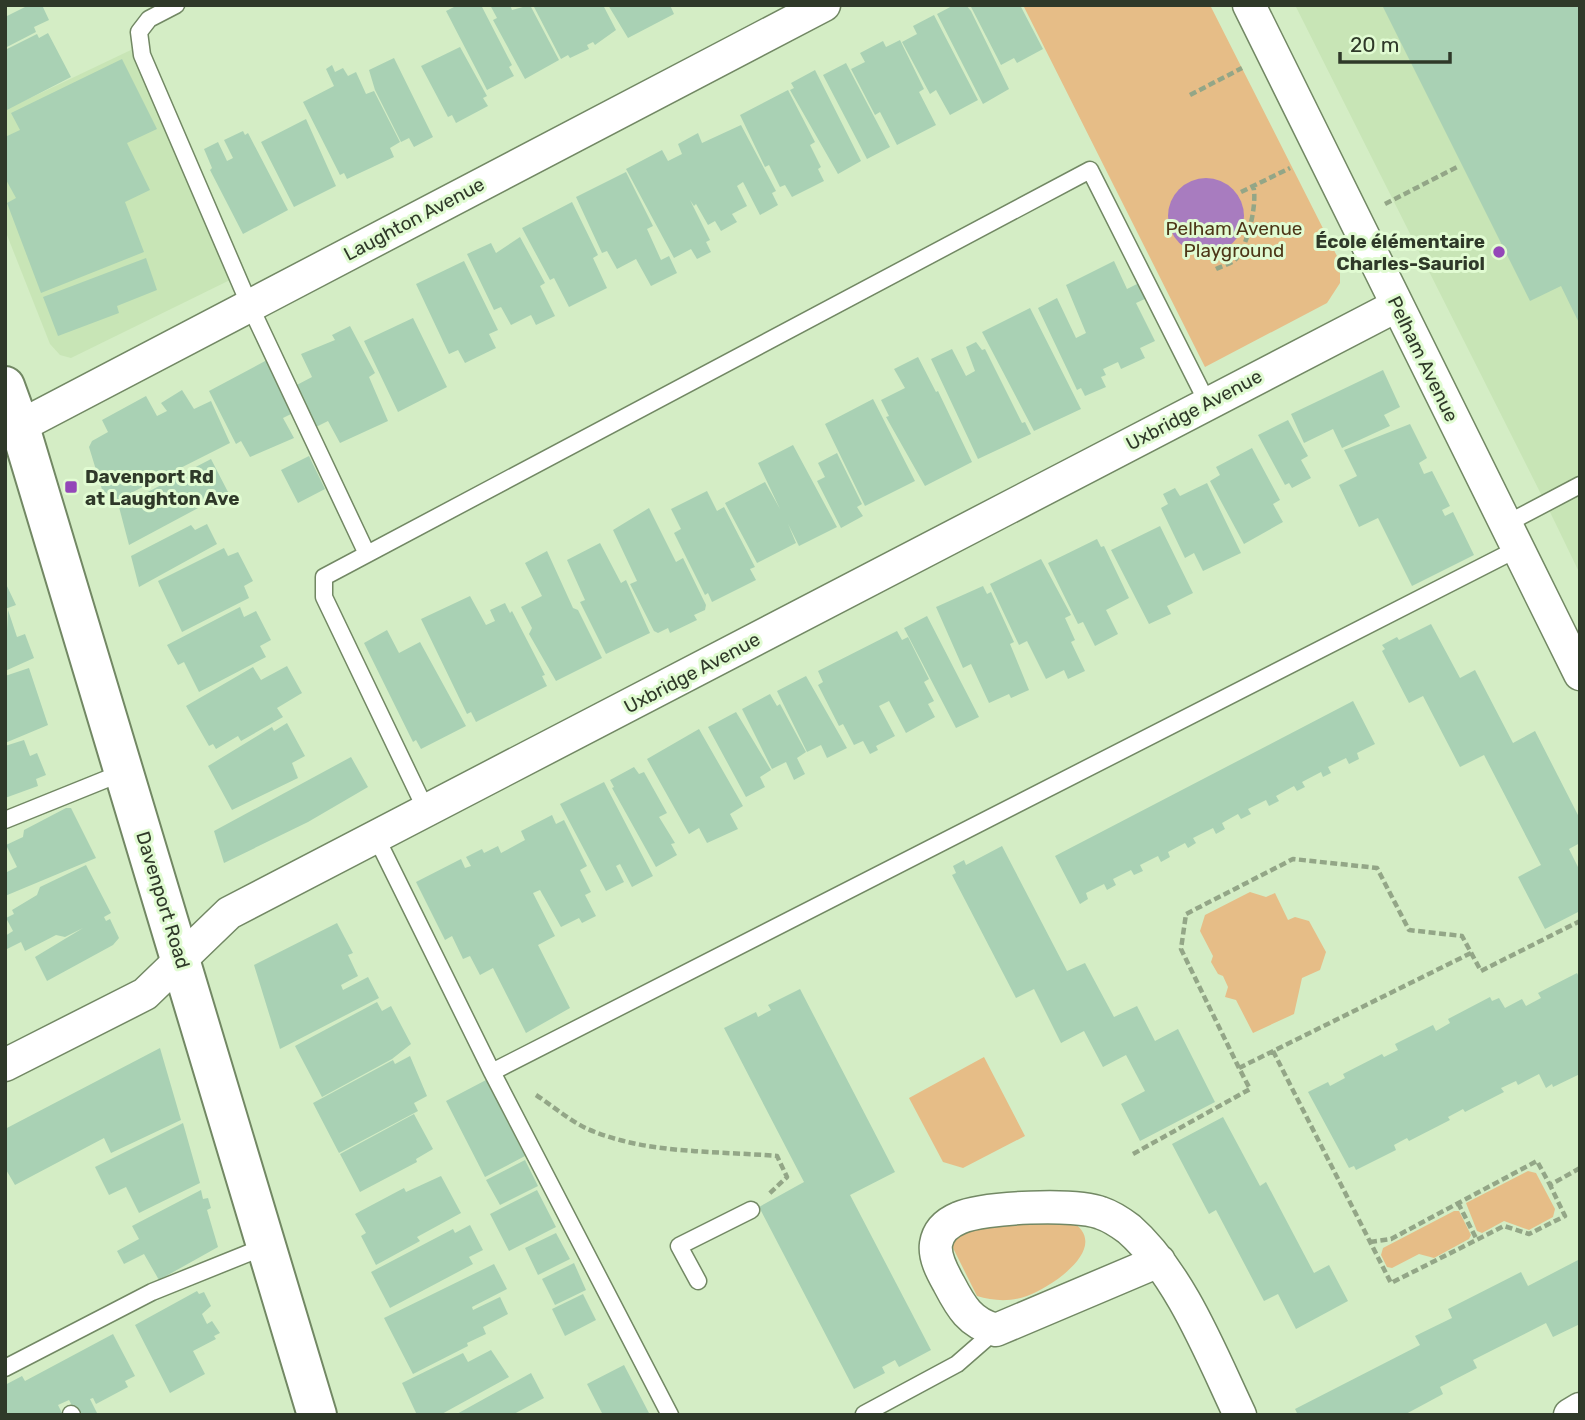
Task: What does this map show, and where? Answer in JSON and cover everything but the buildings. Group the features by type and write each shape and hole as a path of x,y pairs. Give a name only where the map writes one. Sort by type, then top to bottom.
{"street":[{"name":"Laughton Avenue","path":"13,430 824,5"},
{"name":"Pelham Avenue","path":"1249,5 1580,674"},
{"name":"Uxbridge Avenue","path":"5,1065 145,994 182,962 229,913 377,839 1207,402 1396,306"},
{"name":"Davenport Road","path":"5,386 13,430 124,772 317,1415"},
{"path":"1158,1261 996,1330 975,1322 966,1314 936,1256 939,1234 957,1218 984,1211 1086,1209 1101,1213 1127,1227 1158,1261 1196,1323 1240,1415"},
{"path":"1570,1415 1580,1409"}],"lane":[{"path":"176,5 149,19 139,32 142,55 250,306 367,554"},
{"path":"427,812 324,597 324,577 1090,170 1207,402"},
{"path":"492,1072 1511,536 1580,485"},
{"path":"5,820 124,772"},
{"path":"377,839 492,1072 670,1415"},
{"path":"698,1281 679,1245 751,1210"},
{"path":"5,1368 41,1355 152,1292 268,1245"},
{"path":"863,1414 957,1364 996,1330"}],"path":[{"path":"1191,95 1250,64"},
{"path":"1241,192 1301,163"},
{"path":"1382,205 1460,166"},
{"path":"1216,269 1234,261 1245,240 1255,194 1253,185"},
{"path":"1133,1154 1250,1090 1181,949 1186,914 1293,859 1377,868 1409,930 1462,936 1481,971 1580,921"},
{"path":"1240,1068 1471,953"},
{"path":"1273,1051 1370,1242 1391,1283 1504,1226 1529,1234 1564,1216 1537,1161 1391,1238 1370,1242"},
{"path":"492,1072 539,1097 560,1114 594,1132 621,1140 664,1147 777,1156 787,1177 751,1210"},
{"path":"1550,1185 1580,1168"},
{"path":"1458,1203 1477,1240"}],"shaded area":[{"name":"École élémentaire Charles-Sauriol","path":"1295,5 1580,5 1580,574 1550,512"},
{"path":"133,49 230,280 71,358 60,355 50,344 5,230 5,110"},
{"path":"1206,178 1220,181 1233,189 1241,202 1244,216 1241,230 1233,243 1220,251 1206,254 1192,251 1179,243 1171,230 1168,216 1171,202 1179,189 1192,181"}],"green space":[{"name":"Pelham Avenue Playground","path":"1023,5 1210,5 1340,262 1340,283 1327,303 1205,367"},
{"path":"1250,892 1266,897 1275,893 1288,920 1295,917 1309,921 1326,952 1320,970 1302,978 1294,1014 1253,1033 1236,1000 1225,997 1228,987 1211,962 1213,956 1200,931 1205,915"},
{"path":"984,1057 1025,1136 963,1168 943,1162 909,1098"},
{"path":"1528,1171 1536,1173 1555,1209 1553,1217 1529,1230 1504,1221 1482,1233 1477,1231 1466,1203"},
{"path":"1454,1211 1459,1211 1471,1235 1469,1239 1434,1258 1419,1254 1392,1268 1387,1267 1381,1255 1383,1248"},
{"path":"1069,1220 1081,1230 1085,1241 1083,1253 1075,1264 1051,1284 1021,1298 1002,1300 977,1296 952,1246 957,1234 971,1227"}],"place":[{"name":"École élémentaire Charles-Sauriol","path":"1499,252"},
{"name":"Davenport Rd at Laughton Ave","path":"71,487"}]}
